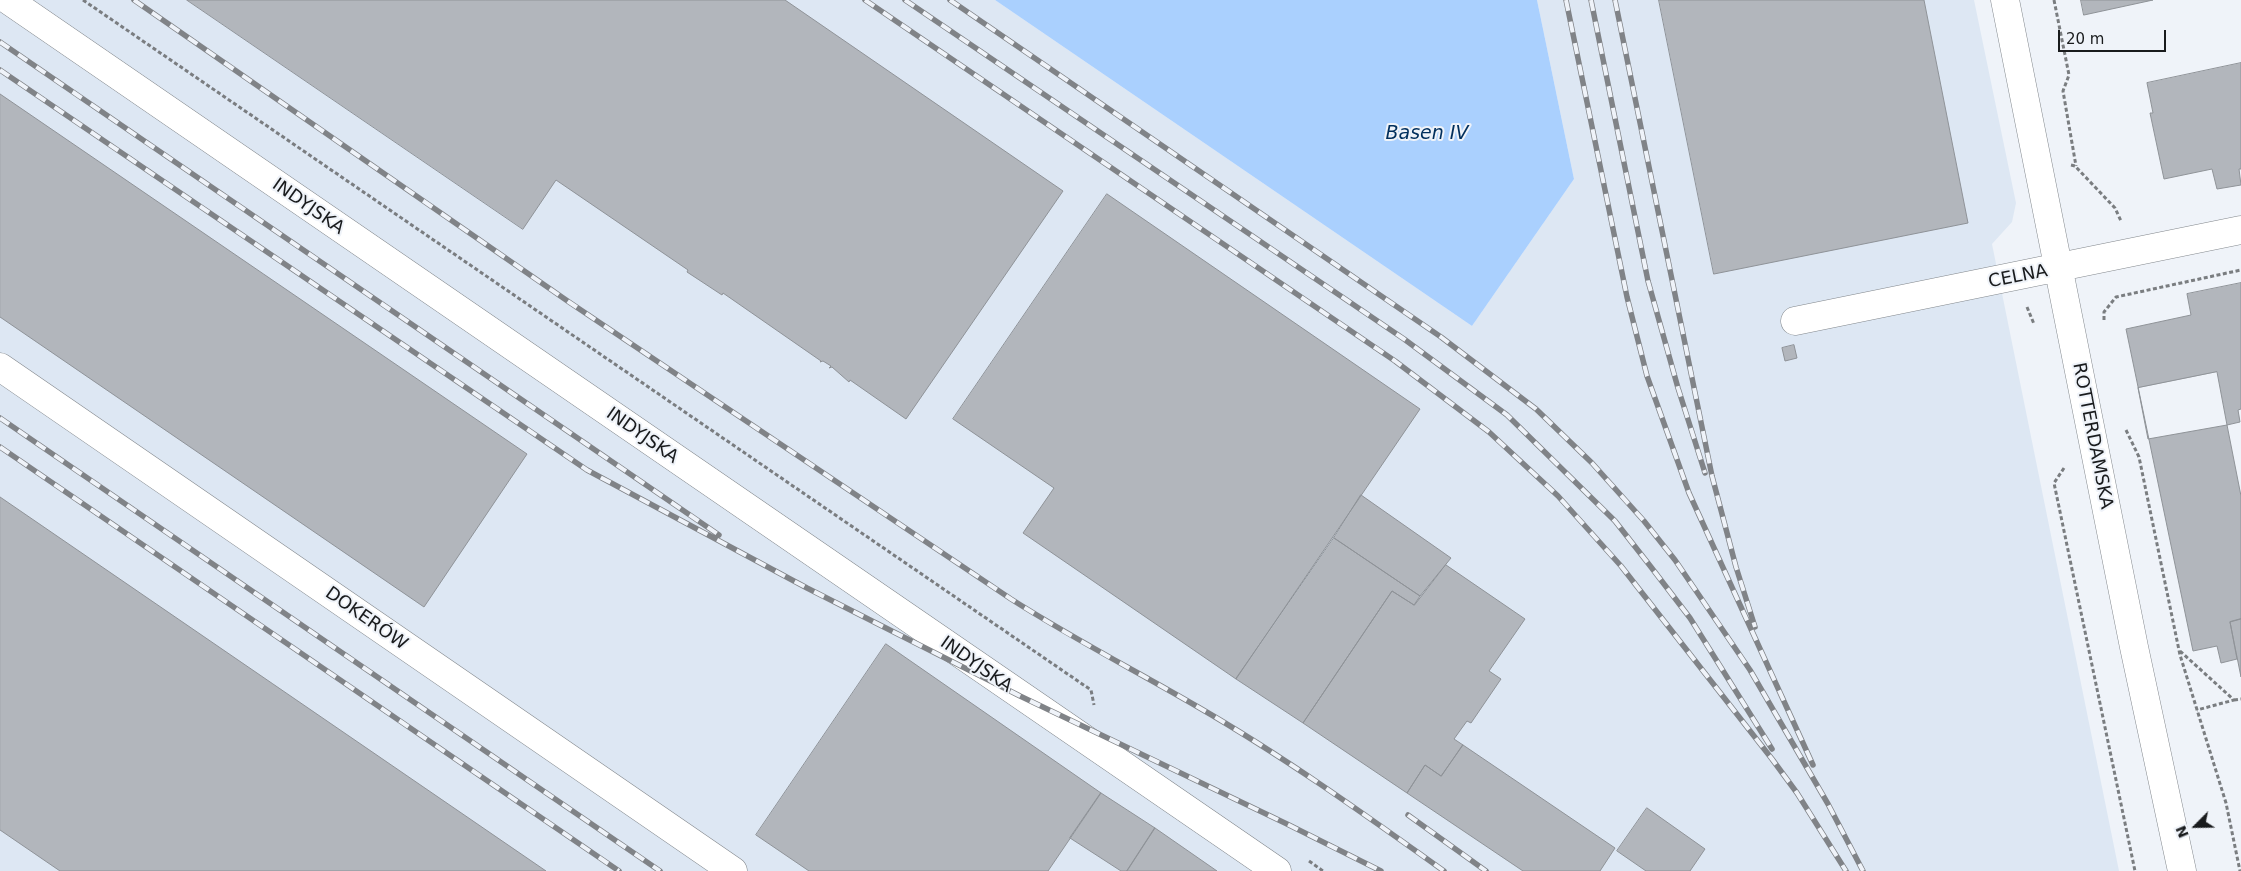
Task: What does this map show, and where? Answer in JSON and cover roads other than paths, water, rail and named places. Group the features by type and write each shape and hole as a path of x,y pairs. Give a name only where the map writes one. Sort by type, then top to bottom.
{"street":[{"name":"INDYJSKA","path":"8,0 1277,871"},
{"name":"ROTTERDAMSKA","path":"2004,0 2134,647 2182,871"},
{"name":"CELNA","path":"1795,321 2058,269 2241,230"},
{"name":"DOKERÓW","path":"0,367 733,871"}],"water":[{"name":"Basen IV","path":"995,0 1537,0 1574,179 1472,326"}],"railway":[{"path":"134,0 569,302 1011,599 1261,745 1444,871"},
{"path":"865,0 1395,361 1489,432 1558,496 1621,566 1772,759 1797,793 1846,871"},
{"path":"905,0 1404,339 1507,415 1615,521 1690,618 1772,749"},
{"path":"950,0 1441,337 1536,409 1592,463 1644,521 1675,560 1750,670 1828,804 1863,871"},
{"path":"1566,0 1627,297 1647,376 1689,493 1813,765"},
{"path":"1591,0 1648,281 1678,388 1705,473"},
{"path":"1615,0 1712,476 1736,567 1755,627"},
{"path":"0,42 719,535"},
{"path":"0,70 587,470 807,588 1020,696 1381,871"},
{"path":"0,418 660,871"},
{"path":"0,447 619,871"},
{"path":"1408,815 1486,871"}]}
